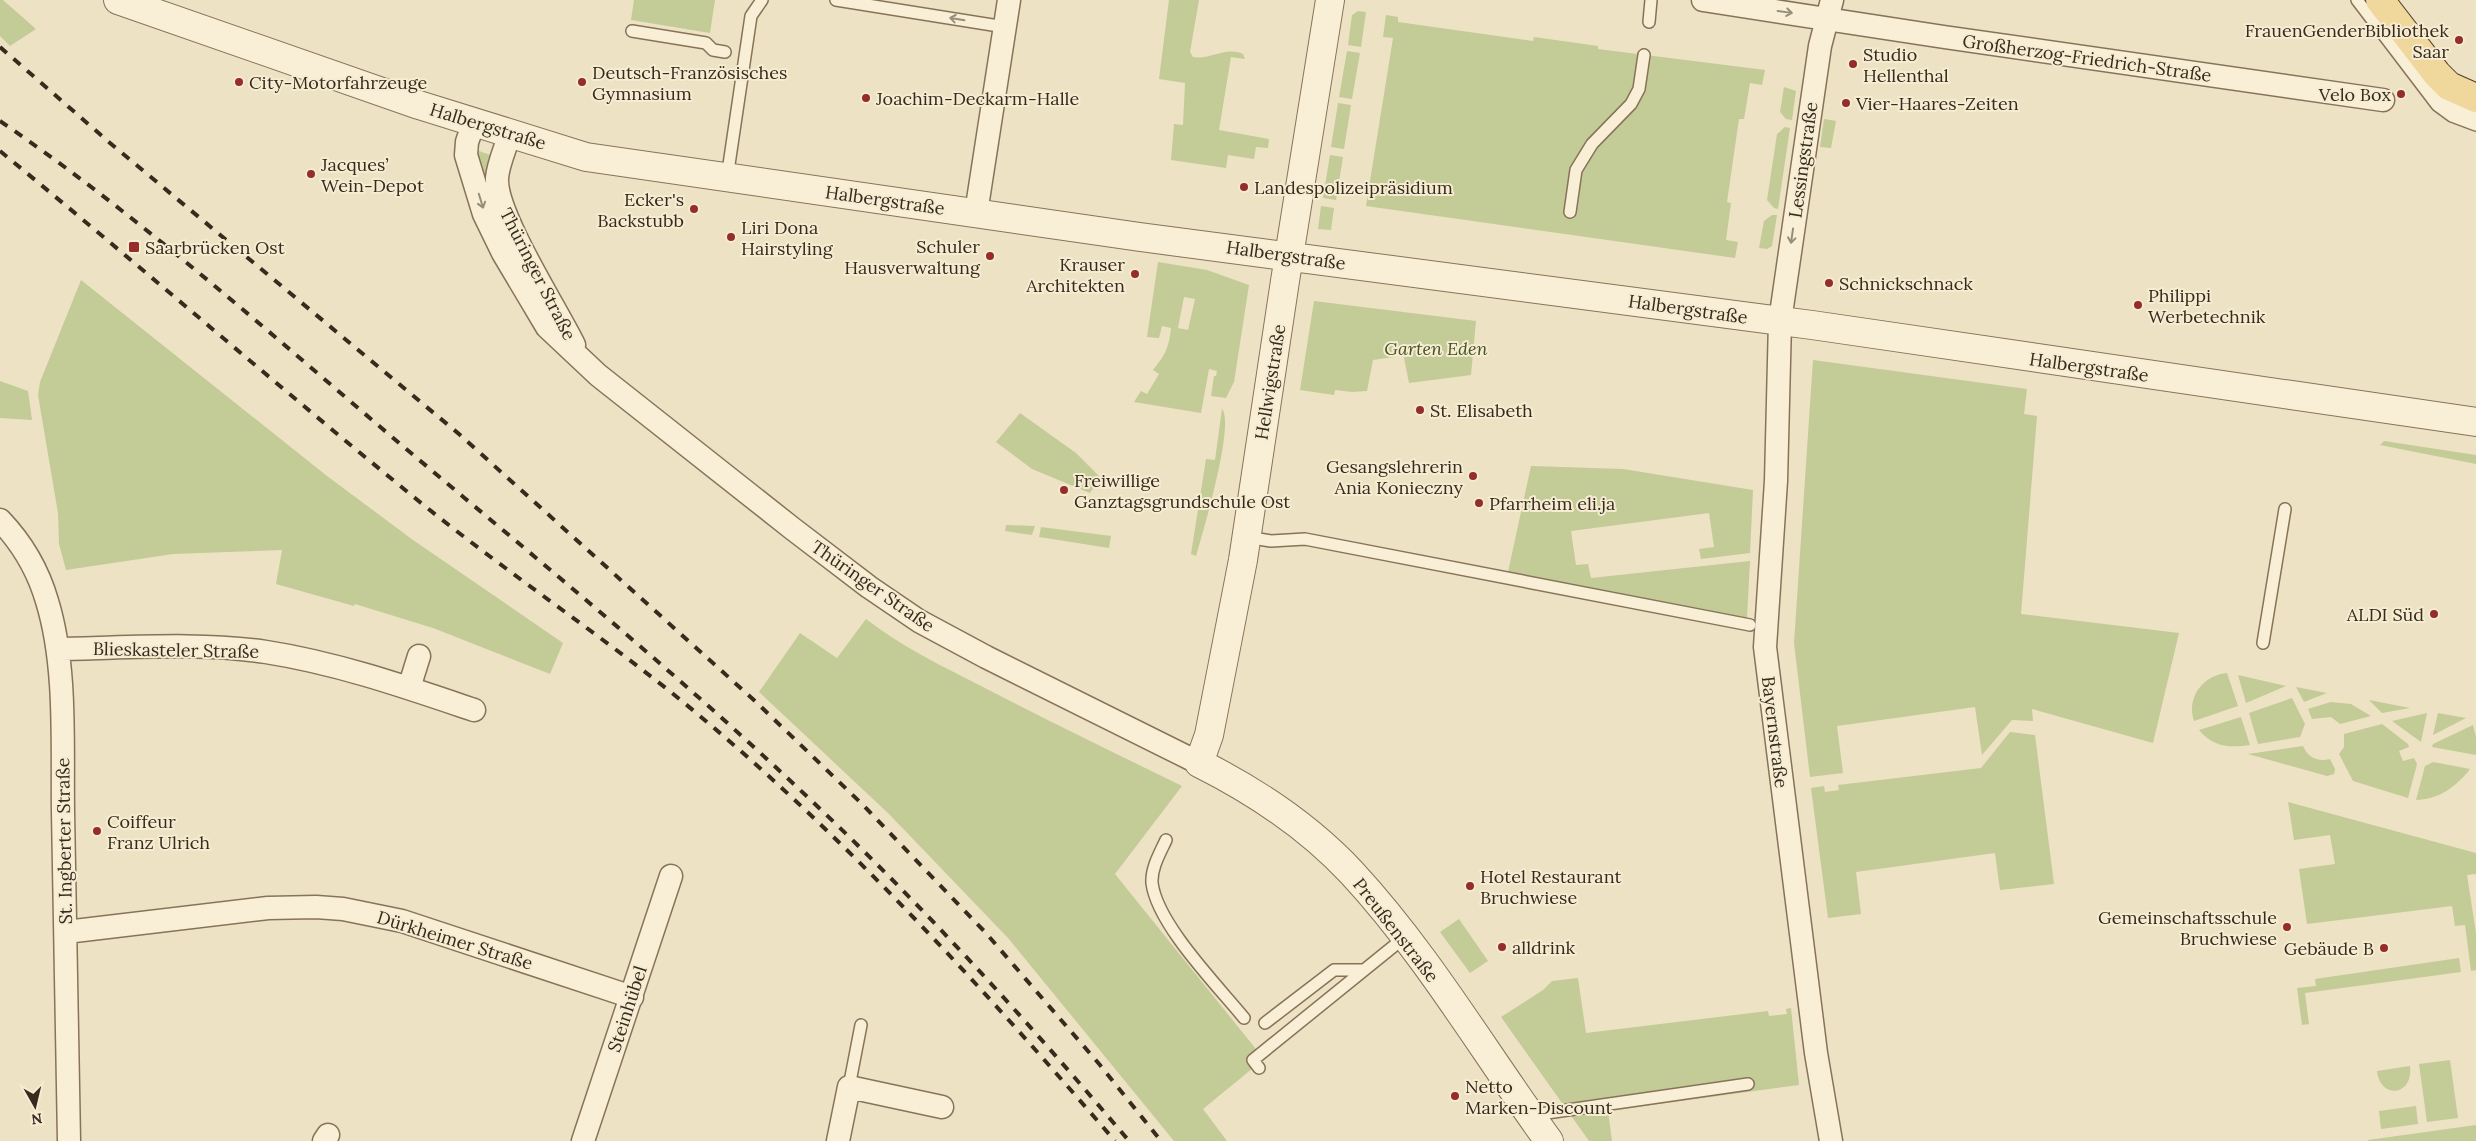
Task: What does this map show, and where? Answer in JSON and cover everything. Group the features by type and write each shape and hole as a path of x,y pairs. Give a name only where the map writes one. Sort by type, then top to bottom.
{"main road":[{"path":"2380,0 2437,74 2449,86 2476,98"}],"street":[{"name":"Halbergstraße","path":"118,0 474,122 586,157 976,213 1780,321 2476,422"},
{"path":"976,213 1009,0"},
{"name":"Hellwigstraße","path":"1200,763 1211,726 1234,616 1330,0"},
{"name":"Großherzog-Friedrich-Straße","path":"1703,0 1830,10 2383,100"},
{"name":"Lessingstraße","path":"1780,321 1820,46 1830,10"},
{"name":"Thüringer Straße","path":"474,122 467,142 466,155 484,214 503,253 547,327 598,375 780,519 869,587 919,621 995,662 1200,763"},
{"name":"Thüringer Straße","path":"510,133 497,176 498,196 520,244 581,357"},
{"name":"Bayernstraße","path":"1780,321 1778,452 1765,638 1766,669 1816,1053 1830,1141"},
{"name":"St. Ingberter Straße","path":"0,520 23,548 38,577 47,602 58,649 62,741 69,1141"},
{"name":"Blieskasteler Straße","path":"58,649 165,646 264,652 306,660 409,688 474,710"},
{"path":"409,688 419,656"},
{"name":"Preußenstraße","path":"1200,763 1242,785 1282,812 1351,872 1405,937 1549,1141"},
{"name":"Steinhübel","path":"583,1141 671,876"},
{"name":"Dürkheimer Straße","path":"66,932 268,908 316,907 343,910 402,921 632,997"},
{"path":"838,1141 849,1087 942,1107"}],"lane":[{"path":"727,178 752,16 762,0"},
{"path":"836,0 1005,27"},
{"path":"1649,22 1651,0"},
{"path":"2357,0 2438,106 2452,116 2476,125"},
{"path":"2368,0 2444,99 2456,108 2476,116"},
{"path":"632,31 706,43 713,50 724,52"},
{"path":"1570,212 1576,170 1592,144 1631,104 1639,90 1644,55"},
{"path":"2263,644 2285,509"},
{"path":"1246,537 1271,541 1305,539 1750,625"},
{"path":"1166,840 1155,863 1152,882 1160,909 1178,937 1244,1018"},
{"path":"1259,1068 1253,1060 1405,937"},
{"path":"1265,1024 1334,970 1364,970"},
{"path":"849,1087 861,1025"},
{"path":"1531,1115 1748,1084"}],"green space":[{"path":"0,0 3,0 36,29 10,46 0,36"},
{"path":"634,0 715,0 710,33 631,20"},
{"path":"1169,0 1199,0 1190,52 1193,57 1206,57 1224,52 1243,54 1245,59 1231,57 1219,130 1269,139 1268,148 1256,147 1254,159 1228,155 1226,168 1171,160 1174,124 1183,125 1185,83 1159,79"},
{"path":"1358,11 1366,12 1361,47 1348,45 1352,15"},
{"path":"1386,15 1398,17 1398,22 1533,41 1534,37 1598,46 1598,49 1765,70 1762,85 1750,83 1744,119 1739,119 1727,202 1731,203 1726,240 1738,242 1735,258 1366,206 1393,38 1383,37"},
{"path":"1347,51 1360,53 1352,99 1339,97"},
{"path":"1784,87 1796,91 1792,120 1786,119 1780,112"},
{"path":"1338,103 1351,105 1344,149 1331,147"},
{"path":"1824,119 1836,121 1831,148 1820,147"},
{"path":"1785,127 1790,128 1778,209 1774,208 1767,200 1777,134"},
{"path":"479,151 493,156 509,250 477,162"},
{"path":"1330,155 1343,157 1336,200 1323,198"},
{"path":"1321,206 1334,208 1331,230 1318,229"},
{"path":"1772,215 1777,215 1772,246 1767,249 1759,248 1764,221"},
{"path":"1158,262 1207,270 1249,285 1234,382 1226,398 1211,396 1214,376 1216,376 1217,371 1209,369 1201,413 1134,402 1141,391 1147,394 1159,374 1153,370 1166,351 1171,328 1162,326 1159,338 1147,337","holes":["1184,297 1195,299 1188,330 1178,328"]},
{"path":"81,280 327,476 413,540 563,643 550,674 433,628 355,604 354,606 276,584 282,550 173,554 66,570 59,544 58,513 38,395 40,382"},
{"name":"Garten Eden","path":"1314,301 1476,321 1471,375 1409,383 1402,348 1393,350 1394,357 1373,360 1367,391 1335,390 1334,395 1300,390"},
{"path":"1813,360 2027,389 2024,414 2037,416 2021,614 2179,633 2153,743 2032,709 2033,721 2012,720 1982,755 1975,707 1837,726 1843,773 1810,777 1794,643"},
{"path":"0,381 28,391 32,420 0,418"},
{"path":"1222,409 1225,419 1221,456 1211,503 1196,556 1191,554 1206,459 1215,460"},
{"path":"1020,413 1076,453 1100,477 1090,493 1032,469 996,442"},
{"path":"2384,441 2476,455 2476,464 2380,445"},
{"path":"1531,466 1623,469 1753,490 1750,553 1701,559 1699,549 1714,547 1709,513 1571,531 1576,565 1588,564 1591,578 1750,561 1747,618 1508,572"},
{"path":"1006,525 1035,526 1032,535 1005,531"},
{"path":"1041,527 1111,536 1109,548 1039,537"},
{"path":"866,619 908,647 937,663 1031,712 1182,786 1115,874 1264,1059 1203,1109 1227,1141 1174,1141 1008,938 889,814 759,692 800,633 837,658"},
{"path":"2227,673 2238,706 2194,721 2192,704 2198,689 2211,678"},
{"path":"2238,675 2286,686 2246,703"},
{"path":"2296,687 2327,693 2304,702"},
{"path":"2292,698 2305,724 2300,737 2258,744 2249,713"},
{"path":"2369,700 2410,708 2382,713"},
{"path":"2331,702 2351,704 2371,716 2340,724 2331,717 2312,719 2308,709"},
{"path":"2427,713 2421,742 2392,721"},
{"path":"2438,713 2466,718 2433,735"},
{"path":"2241,717 2250,745 2222,745 2210,740 2199,730"},
{"path":"2382,724 2408,744 2409,747 2399,751 2403,761 2414,758 2417,764 2408,798 2353,781 2339,754 2344,747 2344,734"},
{"path":"2473,725 2476,737 2476,755 2432,747 2433,744"},
{"path":"2010,732 2035,735 2054,884 2000,890 1995,853 1856,872 1861,914 1828,918 1811,788 1824,786 1825,792 1839,790 1838,785 1981,768"},
{"path":"2303,746 2308,754 2314,758 2321,760 2330,759 2335,769 2334,774 2327,776 2248,754"},
{"path":"2433,762 2470,769 2446,791 2432,798 2416,800 2425,766"},
{"path":"2288,802 2476,853 2476,874 2467,875 2476,933 2476,970 2471,971 2465,925 2455,926 2452,906 2307,924 2299,869 2335,864 2330,835 2294,840"},
{"path":"1459,919 1488,961 1470,973 1440,932"},
{"path":"2459,958 2461,972 2305,993 2309,1024 2302,1025 2297,988 2316,986 2315,979"},
{"path":"1578,978 1586,1033 1768,1011 1769,1016 1787,1014 1786,1009 1791,1008 1799,1085 1608,1111 1612,1141 1589,1141 1501,1017 1543,990 1552,981"},
{"path":"2450,1060 2458,1118 2427,1122 2419,1064"},
{"path":"2410,1066 2410,1076 2407,1084 2396,1091 2384,1087 2379,1080 2377,1071"},
{"path":"2416,1106 2418,1124 2381,1129 2379,1111"},
{"path":"2476,1125 2476,1141 2368,1141 2368,1140"}],"railway":[{"path":"0,47 110,143 459,434 755,701 861,803 985,932 1100,1065 1161,1141"},
{"path":"0,121 105,197 207,279 703,701 843,831 928,916 1010,1005 1129,1141"},
{"path":"0,151 415,498 478,548 672,693 791,796 848,851 958,964 1115,1141"}],"place":[{"name":"FrauenGenderBibliothek Saar","path":"2459,40"},
{"name":"Studio Hellenthal","path":"1853,64"},
{"name":"City-Motorfahrzeuge","path":"239,82"},
{"name":"Deutsch-Französisches Gymnasium","path":"582,82"},
{"name":"Velo Box","path":"2401,94"},
{"name":"Joachim-Deckarm-Halle","path":"866,98"},
{"name":"Vier-Haares-Zeiten","path":"1846,103"},
{"name":"Jacques’ Wein-Depot","path":"311,174"},
{"name":"Landespolizeipräsidium","path":"1244,187"},
{"name":"Ecker's Backstubb","path":"694,209"},
{"name":"Liri Dona Hairstyling","path":"731,237"},
{"name":"Saarbrücken Ost","path":"134,247"},
{"name":"Schuler Hausverwaltung","path":"990,256"},
{"name":"Krauser Architekten","path":"1135,274"},
{"name":"Schnickschnack","path":"1829,283"},
{"name":"Philippi Werbetechnik","path":"2138,305"},
{"name":"St. Elisabeth","path":"1420,410"},
{"name":"Gesangslehrerin Ania Konieczny","path":"1473,476"},
{"name":"Freiwillige Ganztagsgrundschule Ost","path":"1064,490"},
{"name":"Pfarrheim eli.ja","path":"1479,503"},
{"name":"ALDI Süd","path":"2434,614"},
{"name":"Coiffeur Franz Ulrich","path":"97,831"},
{"name":"Hotel Restaurant Bruchwiese","path":"1470,886"},
{"name":"Gemeinschaftsschule Bruchwiese","path":"2287,927"},
{"name":"alldrink","path":"1502,947"},
{"name":"Gebäude B","path":"2384,948"},
{"name":"Netto Marken-Discount","path":"1455,1096"}]}
